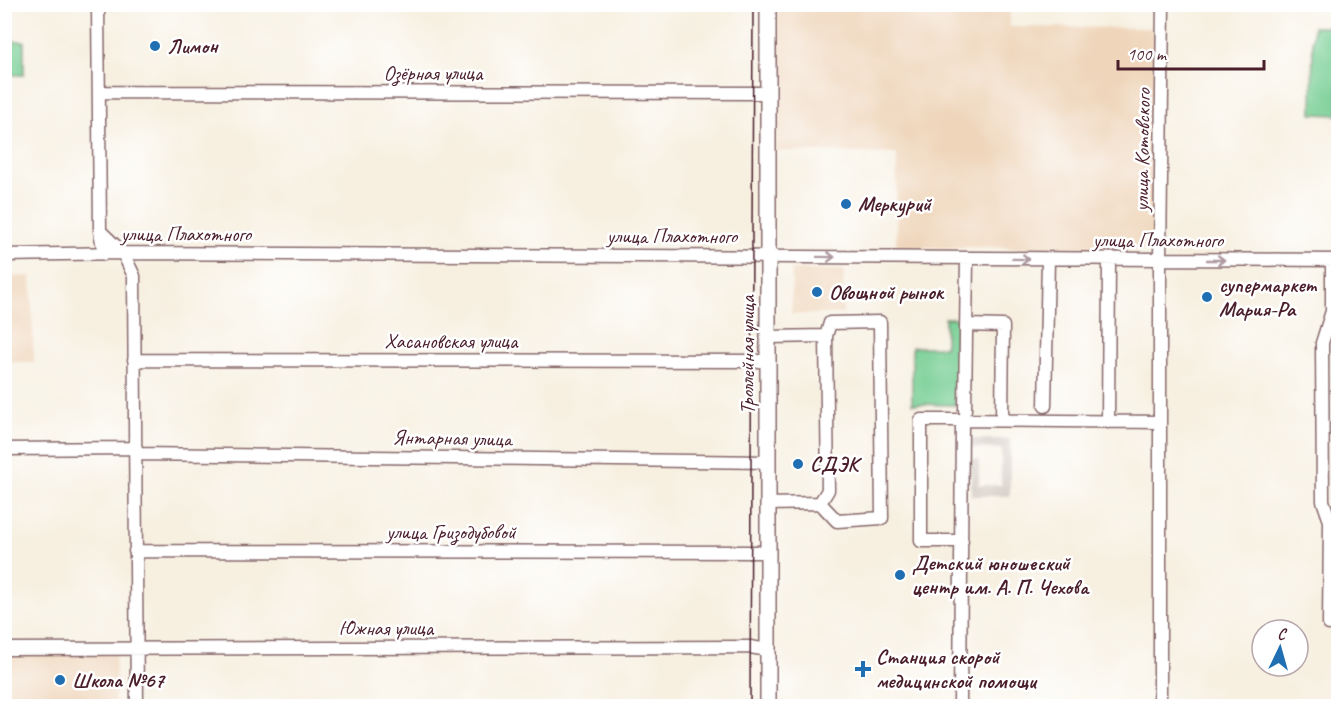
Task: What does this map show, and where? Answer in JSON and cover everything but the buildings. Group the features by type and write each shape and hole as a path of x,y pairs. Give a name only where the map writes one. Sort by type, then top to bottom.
{"main road":[{"name":"Троллейная улица","path":"768,4 768,706"}],"street":[{"path":"98,4 100,231 104,254"},
{"name":"улица Котовского","path":"1160,706 1160,260 1164,4"},
{"name":"Озёрная улица","path":"99,92 768,93"},
{"path":"100,231 123,253 135,276 137,706"},
{"name":"улица Плахотного","path":"4,255 123,253 1335,260"},
{"path":"960,706 966,258"},
{"path":"1045,406 1048,259"},
{"path":"1108,422 1109,260"},
{"path":"1329,624 1330,521 1323,501 1322,343 1332,311 1335,260"},
{"path":"768,504 820,503 837,521 882,518 880,322 830,324 826,336 828,490 820,503"},
{"path":"966,325 1003,326 1002,420"},
{"path":"768,337 826,336"},
{"name":"Хасановская улица","path":"134,360 768,361"},
{"path":"962,541 921,541 921,420 963,415 1002,420 1160,422"},
{"name":"Янтарная улица","path":"4,449 768,462"},
{"name":"улица Гризодубовой","path":"135,551 768,552"},
{"name":"Южная улица","path":"4,650 755,647 768,650"}],"shaded area":[{"path":"778,5 1010,5 1010,27 1155,28 1154,249 896,247 897,154 776,151"},
{"name":"Овощной рынок","path":"792,270 844,270 843,314 791,314"},
{"path":"31,276 34,362 5,362 5,277"},
{"path":"970,439 1010,439 1010,496 971,496 971,459 979,459 979,485 1001,485 1001,449 971,448"},
{"name":"Школа №67","path":"116,653 115,706 5,706 4,654"}],"green space":[{"path":"1313,27 1338,27 1338,115 1312,114"},
{"path":"4,41 24,41 24,75 5,75"},
{"path":"945,318 957,318 955,405 912,404 912,347 945,347"}],"tram line":[{"path":"750,706 753,4"}],"place":[{"name":"Лимон","path":"155,46"},
{"name":"Меркурий","path":"846,204"},
{"name":"Овощной рынок","path":"817,292"},
{"name":"супермаркет Мария-Ра","path":"1207,297"},
{"name":"СДЭК","path":"798,464"},
{"name":"Детский юношеский центр им. А. П. Чехова","path":"900,575"},
{"name":"Станция скорой медицинской помощи","path":"863,669"},
{"name":"Школа №67","path":"60,680"}]}
